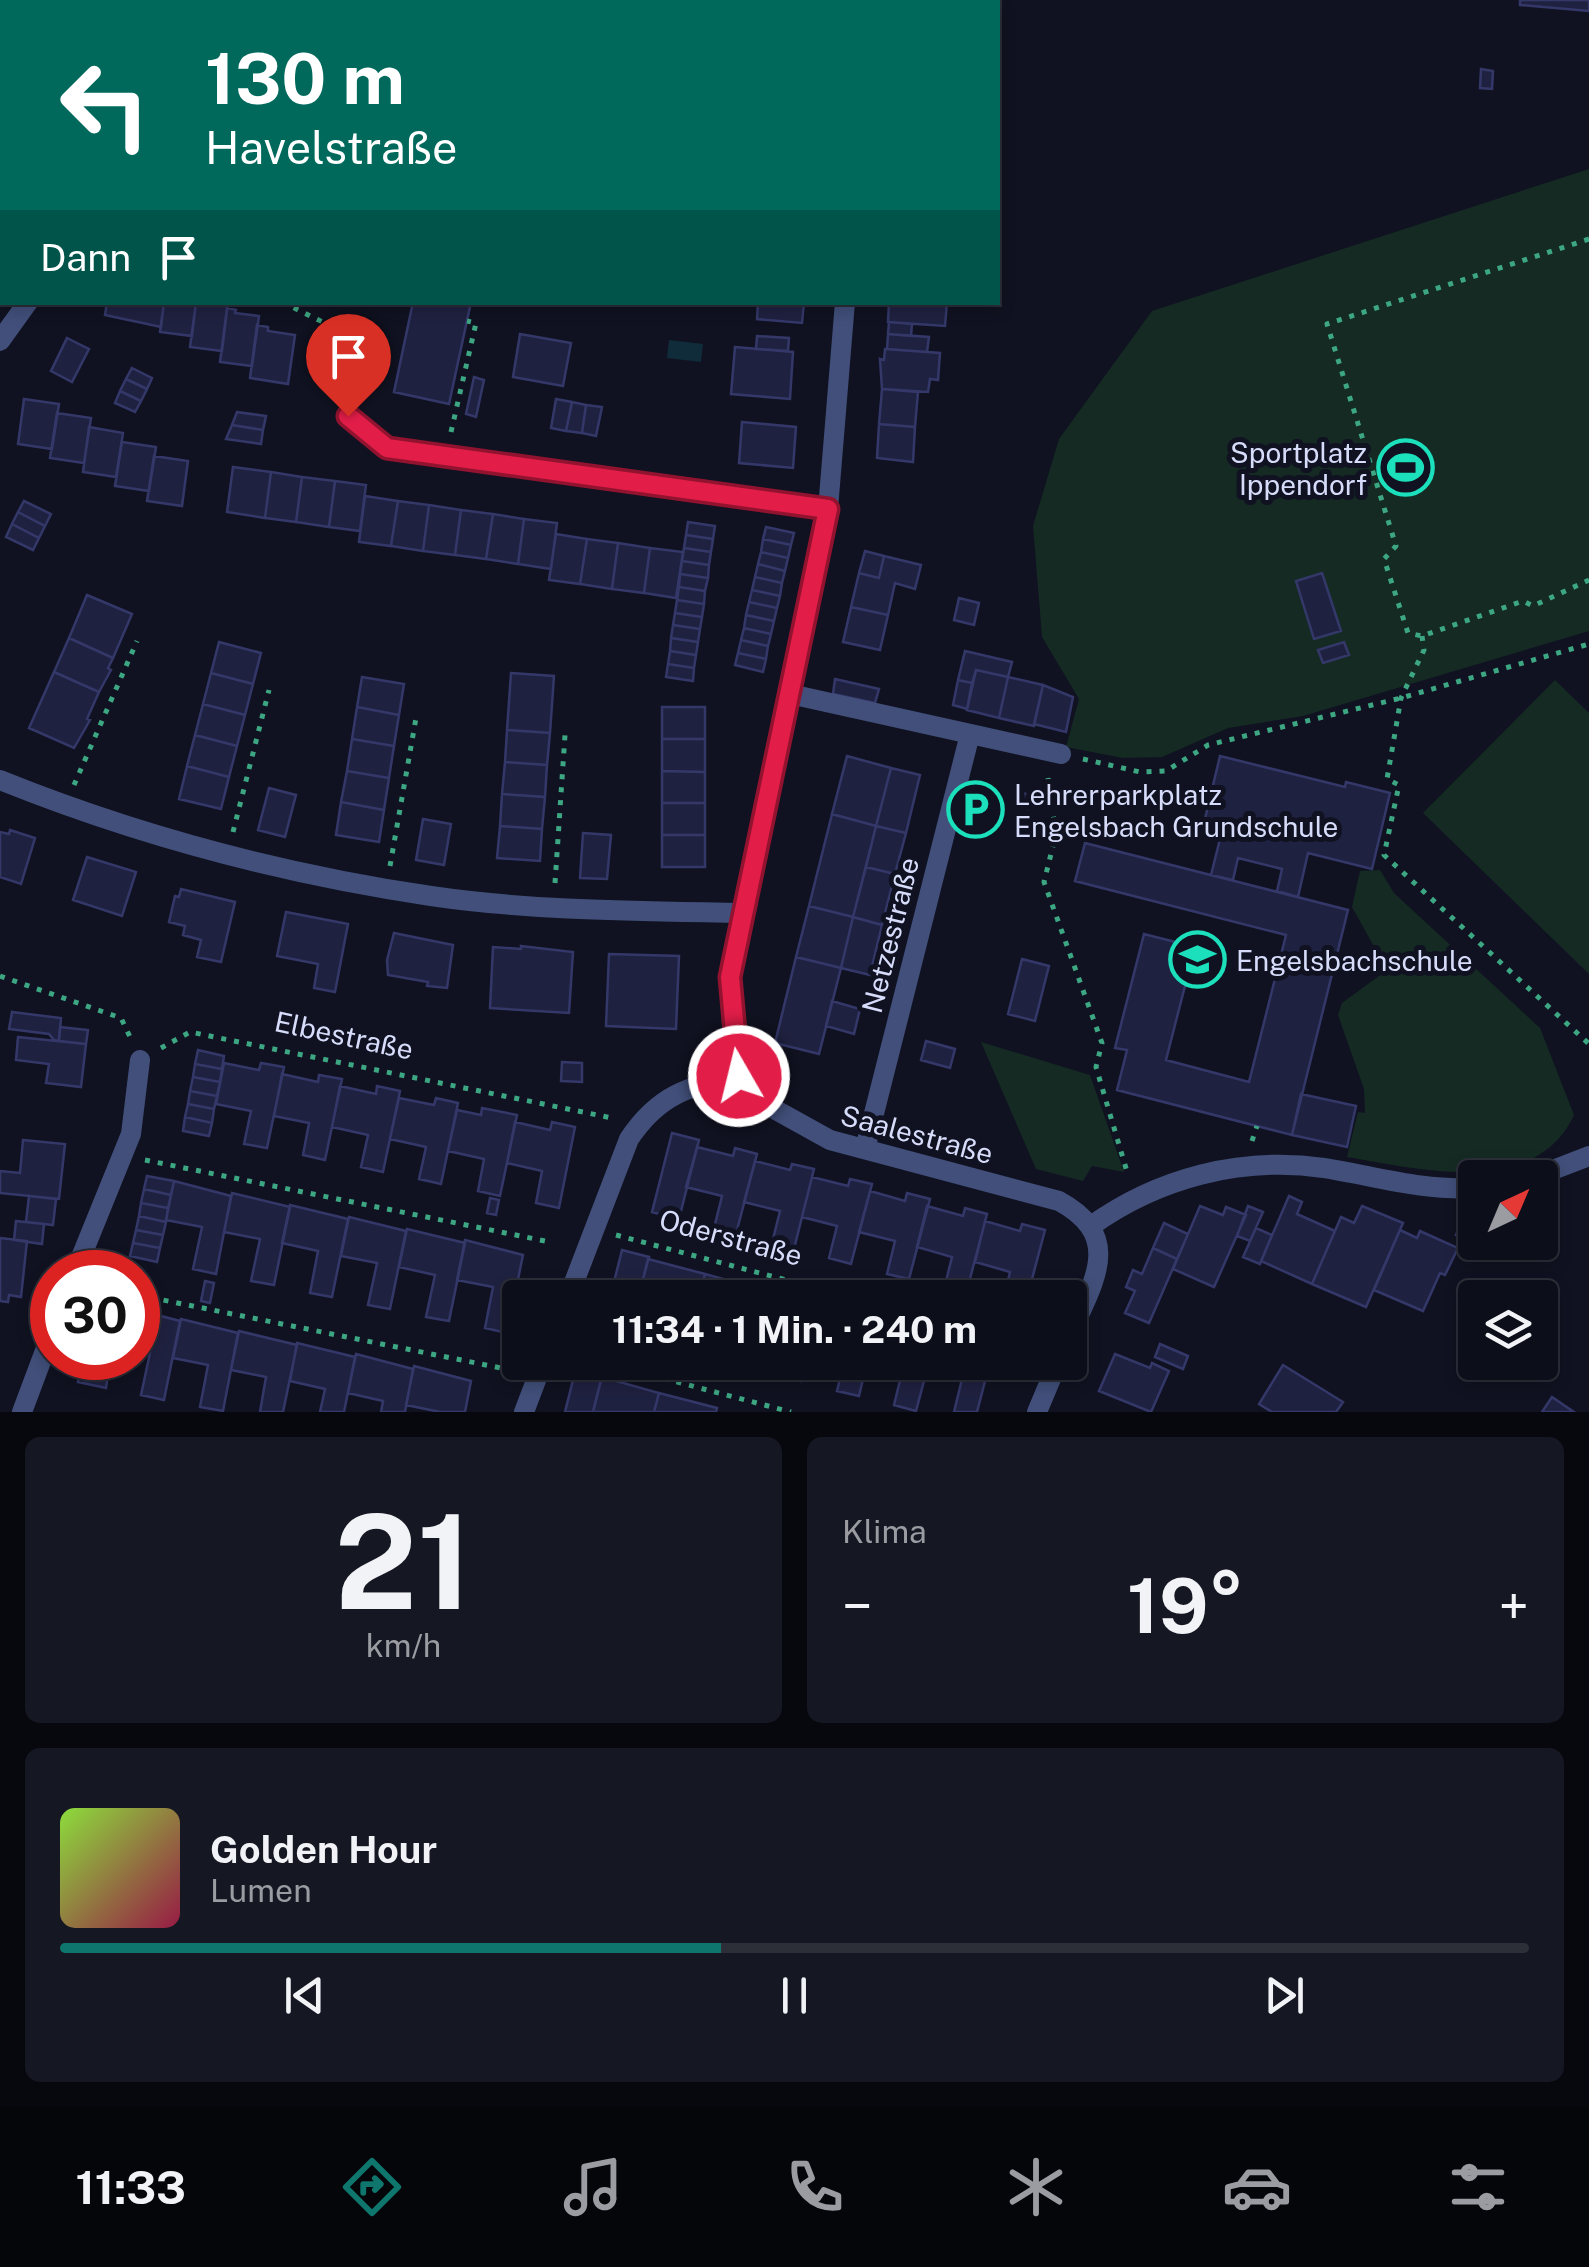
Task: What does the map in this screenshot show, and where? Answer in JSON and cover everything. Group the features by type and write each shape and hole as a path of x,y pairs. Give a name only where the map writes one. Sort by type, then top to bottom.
{"street":[{"path":"0,341 26,305"},
{"path":"575,1280 629,1139 639,1124 656,1104 674,1094 739,1076 730,977 828,509 845,305"},
{"path":"348,416 387,448 828,509"},
{"path":"790,694 1052,752"},
{"name":"Netzestraße","path":"864,1149 970,734"},
{"path":"0,780 150,835 305,875 435,896 553,906 742,913"},
{"path":"84,1250 131,1134 140,1060"},
{"name":"Saalestraße","path":"739,1076 765,1104 830,1140 1060,1202 1079,1212 1091,1226"},
{"path":"1558,1168 1589,1156"},
{"path":"1087,1294 1096,1273 1100,1247 1091,1226 1170,1182 1202,1174 1290,1166 1438,1190 1458,1189"},
{"path":"22,1412 34,1380"},
{"path":"524,1412 536,1380"},
{"path":"1037,1412 1050,1380"}],"path":[{"path":"1589,239 1327,324 1396,546 1384,560 1408,633 1422,636 1523,601 1534,606 1589,580"},
{"path":"288,305 335,328 328,371 348,416"},
{"path":"445,455 459,376 476,323 467,320"},
{"path":"1422,636 1424,650 1401,698 1387,779 1399,785 1384,855 1589,1044"},
{"path":"64,806 137,641"},
{"path":"1136,1198 1096,1067 1102,1043 1044,882 1056,834 1052,752 1140,772 1166,771 1208,745 1401,698 1589,644"},
{"path":"227,855 269,690"},
{"path":"386,888 416,718"},
{"path":"553,906 565,735"},
{"path":"0,976 121,1018 140,1060"},
{"name":"Elbestraße","path":"140,1060 190,1032 639,1124"},
{"path":"123,1156 550,1242"},
{"name":"Oderstraße","path":"594,1230 785,1280"},
{"path":"160,1300 500,1368"},
{"path":"669,1380 791,1412"}],"green space":[{"name":"Sportplatz Ippendorf","path":"1589,169 1589,631 1303,716 1228,728 1162,757 1123,758 1066,747 1079,699 1042,637 1033,526 1059,439 1152,311"},
{"path":"1555,680 1589,713 1589,974 1423,813"},
{"path":"1380,870 1394,893 1540,1028 1574,1115 1556,1141 1532,1159 1458,1160 1458,1172 1347,1157 1358,1112 1365,1113 1364,1089 1338,1015 1342,1003 1387,970 1352,907 1360,871"},
{"path":"981,1042 1090,1075 1124,1172 1092,1166 1083,1181 1036,1169"}],"water":[{"path":"669,340 703,344 701,362 667,358"}],"building":[{"path":"1520,0 1589,0 1589,11 1520,5"},
{"path":"1481,69 1493,71 1492,89 1480,88"},
{"path":"107,305 164,305 161,327 105,315"},
{"path":"164,305 196,305 192,336 160,332"},
{"path":"196,305 228,305 222,351 190,347"},
{"path":"412,305 470,305 449,404 394,392"},
{"path":"758,305 804,305 802,323 757,319"},
{"path":"889,305 947,305 945,326 888,322"},
{"path":"227,308 259,316 252,366 220,362"},
{"path":"889,322 912,324 911,336 888,334"},
{"path":"257,325 268,327 268,331 295,335 288,384 250,378"},
{"path":"520,334 571,343 563,386 513,377"},
{"path":"888,334 929,337 927,352 887,349"},
{"path":"757,336 789,338 788,351 756,349"},
{"path":"67,338 89,349 72,382 51,371"},
{"path":"735,347 793,352 790,399 731,394"},
{"path":"885,349 940,353 938,380 930,379 928,392 882,389 880,359 884,360"},
{"path":"132,368 152,378 147,389 126,379"},
{"path":"474,377 484,380 476,417 466,414"},
{"path":"126,379 147,389 141,401 120,391"},
{"path":"882,389 918,392 915,427 879,424"},
{"path":"120,391 141,401 135,412 115,403"},
{"path":"24,399 59,404 52,449 18,444"},
{"path":"556,399 572,402 566,431 551,428"},
{"path":"572,402 586,405 582,433 566,431"},
{"path":"586,405 602,407 596,436 582,433"},
{"path":"237,412 266,416 263,430 232,425"},
{"path":"57,413 91,418 84,463 50,458"},
{"path":"742,422 796,427 793,468 739,463"},
{"path":"879,424 915,427 913,462 877,458"},
{"path":"232,425 263,430 261,444 226,439"},
{"path":"89,427 123,433 116,477 83,472"},
{"path":"122,442 156,447 149,491 115,486"},
{"path":"154,456 188,461 182,506 147,501"},
{"path":"233,467 271,472 265,518 227,512"},
{"path":"271,472 302,477 296,522 265,518"},
{"path":"302,477 335,481 329,527 296,522"},
{"path":"335,481 366,485 360,531 329,527"},
{"path":"365,496 398,501 391,546 359,542"},
{"path":"24,501 51,514 45,526 18,512"},
{"path":"398,501 429,505 423,551 391,546"},
{"path":"429,505 461,510 455,555 423,551"},
{"path":"461,510 493,514 486,559 455,555"},
{"path":"18,512 45,526 39,538 12,524"},
{"path":"493,514 524,519 518,564 486,559"},
{"path":"524,519 557,523 551,569 518,564"},
{"path":"688,522 715,526 713,539 686,535"},
{"path":"12,524 39,538 33,550 6,537"},
{"path":"766,527 794,533 791,545 763,539"},
{"path":"556,534 587,539 580,584 549,580"},
{"path":"686,535 713,539 711,552 684,548"},
{"path":"587,539 618,543 612,589 580,584"},
{"path":"763,539 791,545 788,558 761,552"},
{"path":"618,543 650,548 644,593 612,589"},
{"path":"650,548 683,552 676,598 644,593"},
{"path":"684,548 711,552 709,565 682,561"},
{"path":"865,551 884,556 879,578 859,573"},
{"path":"761,552 788,558 785,571 758,564"},
{"path":"884,556 921,565 915,589 895,583 888,615 851,607 859,573 879,578"},
{"path":"682,561 709,565 708,578 680,574"},
{"path":"758,564 785,571 782,583 755,577"},
{"path":"1322,573 1341,631 1314,639 1296,581"},
{"path":"680,574 708,578 705,591 679,587"},
{"path":"755,577 782,583 780,596 752,590"},
{"path":"679,587 705,591 704,604 677,600"},
{"path":"752,590 780,596 777,608 749,602"},
{"path":"87,595 132,614 113,658 69,638"},
{"path":"959,598 979,603 974,625 954,620"},
{"path":"677,600 704,604 702,617 675,613"},
{"path":"749,602 777,608 774,621 746,615"},
{"path":"851,607 888,615 880,650 843,642"},
{"path":"675,613 702,617 700,629 673,625"},
{"path":"746,615 774,621 771,634 744,628"},
{"path":"673,625 700,629 698,642 671,638"},
{"path":"744,628 771,634 768,646 741,640"},
{"path":"69,638 113,658 99,692 54,672"},
{"path":"671,638 698,642 696,655 670,651"},
{"path":"741,640 768,646 766,659 738,653"},
{"path":"219,642 261,653 253,684 211,673"},
{"path":"1344,642 1349,655 1323,663 1318,650"},
{"path":"670,651 696,655 694,668 668,664"},
{"path":"965,651 1012,662 1008,677 976,670 972,683 958,680"},
{"path":"738,653 766,659 763,672 735,665"},
{"path":"668,664 694,668 693,681 666,677"},
{"path":"976,670 1008,677 999,718 967,710"},
{"path":"54,672 99,692 87,719 90,720 74,748 29,728"},
{"path":"211,673 253,684 245,715 203,704"},
{"path":"511,673 554,676 550,733 507,730"},
{"path":"362,677 404,684 399,715 357,707"},
{"path":"1008,677 1043,685 1034,726 999,718"},
{"path":"835,679 879,689 875,703 833,694"},
{"path":"958,680 972,683 967,709 953,705"},
{"path":"1043,685 1073,697 1066,732 1034,724"},
{"path":"203,704 245,715 237,746 195,735"},
{"path":"357,707 399,715 394,746 352,739"},
{"path":"662,707 705,707 705,739 662,739"},
{"path":"507,730 550,733 547,765 505,762"},
{"path":"195,735 237,746 229,777 187,766"},
{"path":"352,739 394,746 389,778 347,771"},
{"path":"662,739 705,739 705,772 662,771"},
{"path":"847,756 891,768 876,826 832,814"},
{"path":"1220,756 1345,787 1346,782 1390,793 1372,869 1308,853 1298,897 1277,891 1282,869 1238,858 1233,880 1211,875 1222,831 1203,827"},
{"path":"505,762 547,765 545,797 502,794"},
{"path":"187,766 229,777 221,809 179,799"},
{"path":"891,768 920,775 906,833 876,826"},
{"path":"347,771 389,778 384,810 341,802"},
{"path":"662,771 705,772 705,803 662,803"},
{"path":"269,788 296,795 285,837 258,830"},
{"path":"1017,792 1031,795 1028,809 1014,806"},
{"path":"502,794 545,797 542,829 500,826"},
{"path":"341,802 384,810 379,842 336,835"},
{"path":"662,803 705,803 705,835 662,835"},
{"path":"832,814 876,826 853,917 809,906"},
{"path":"423,819 451,824 444,865 416,860"},
{"path":"500,826 542,829 540,861 497,858"},
{"path":"876,826 906,833 895,874 866,867"},
{"path":"10,830 35,838 21,884 0,877 0,832 9,834"},
{"path":"583,833 611,835 607,879 580,878"},
{"path":"662,835 705,835 705,867 662,867"},
{"path":"1085,843 1348,910 1292,1135 1117,1090 1127,1050 1115,1048 1144,934 1195,947 1166,1060 1249,1082 1286,935 1075,881"},
{"path":"87,857 136,872 122,916 73,900"},
{"path":"866,867 895,874 882,925 853,917"},
{"path":"181,889 235,902 221,962 197,957 201,940 183,935 185,926 169,922 175,896 179,897"},
{"path":"809,906 853,917 841,968 796,957"},
{"path":"286,912 348,924 335,992 314,988 318,964 277,956"},
{"path":"853,917 882,925 870,975 841,968"},
{"path":"394,933 453,945 447,988 388,975 387,960"},
{"path":"493,947 573,952 569,1013 490,1008"},
{"path":"609,954 679,956 676,1029 606,1026"},
{"path":"796,957 841,968 819,1054 775,1043"},
{"path":"1022,959 1049,966 1035,1021 1008,1014"},
{"path":"832,1001 860,1009 854,1034 826,1026"},
{"path":"12,1012 61,1018 59,1041 49,1034 9,1029"},
{"path":"60,1027 88,1030 86,1044 59,1041"},
{"path":"18,1037 86,1044 81,1087 46,1083 49,1064 16,1060"},
{"path":"926,1041 955,1049 950,1068 921,1060"},
{"path":"198,1050 224,1056 222,1069 195,1064"},
{"path":"562,1062 582,1063 582,1082 561,1081"},
{"path":"224,1063 259,1070 261,1063 284,1067 267,1148 244,1144 251,1111 216,1104"},
{"path":"195,1064 222,1069 220,1082 193,1077"},
{"path":"282,1074 318,1082 319,1075 342,1079 325,1160 303,1155 309,1123 274,1116"},
{"path":"193,1077 220,1082 217,1096 190,1091"},
{"path":"340,1086 376,1094 377,1086 400,1091 383,1172 361,1167 368,1135 332,1127"},
{"path":"190,1091 217,1096 214,1109 188,1104"},
{"path":"1301,1094 1356,1106 1347,1147 1292,1135"},
{"path":"399,1098 434,1105 436,1098 458,1103 441,1184 419,1179 426,1147 390,1139"},
{"path":"188,1104 214,1109 212,1123 185,1117"},
{"path":"482,1108 517,1115 500,1196 478,1191 484,1159 448,1151 457,1110 481,1115"},
{"path":"185,1117 212,1123 209,1136 183,1131"},
{"path":"515,1122 550,1130 552,1122 575,1127 559,1208 536,1203 542,1171 507,1163"},
{"path":"672,1133 699,1140 679,1219 652,1212"},
{"path":"23,1140 65,1144 59,1199 0,1193 0,1171 20,1173"},
{"path":"697,1147 733,1156 735,1148 757,1154 736,1234 714,1228 722,1196 686,1187"},
{"path":"755,1161 790,1170 792,1164 814,1169 794,1249 772,1243 780,1211 744,1202"},
{"path":"147,1176 174,1181 171,1195 144,1189"},
{"path":"812,1177 848,1186 850,1179 872,1184 851,1264 829,1258 837,1226 802,1217"},
{"path":"174,1181 231,1196 216,1274 193,1269 202,1227 166,1220"},
{"path":"144,1189 171,1195 168,1208 141,1203"},
{"path":"870,1191 905,1201 907,1193 930,1199 909,1279 887,1274 895,1241 859,1232"},
{"path":"232,1193 290,1207 274,1285 251,1281 260,1239 224,1232"},
{"path":"29,1196 56,1199 53,1225 26,1222"},
{"path":"1289,1196 1302,1202 1297,1214 1335,1231 1312,1284 1261,1261"},
{"path":"490,1198 499,1200 496,1215 487,1213"},
{"path":"141,1203 168,1208 166,1222 139,1216"},
{"path":"290,1205 348,1219 332,1297 310,1293 318,1251 282,1243"},
{"path":"927,1206 963,1216 965,1208 987,1214 970,1280 946,1280 952,1257 917,1247"},
{"path":"1200,1206 1223,1215 1226,1207 1246,1215 1214,1287 1173,1269"},
{"path":"1248,1206 1263,1212 1250,1241 1237,1236"},
{"path":"1362,1206 1403,1223 1366,1307 1312,1284 1341,1217 1354,1223"},
{"path":"139,1216 166,1222 163,1235 136,1230"},
{"path":"349,1217 406,1231 390,1309 368,1305 377,1263 341,1256"},
{"path":"16,1221 44,1224 42,1244 14,1240"},
{"path":"985,1221 1020,1231 1022,1224 1045,1230 1032,1280 1008,1280 1010,1272 975,1262"},
{"path":"1164,1223 1188,1234 1177,1259 1153,1248"},
{"path":"1256,1228 1272,1235 1260,1264 1243,1257"},
{"path":"407,1229 465,1243 449,1321 426,1317 435,1275 399,1267"},
{"path":"136,1230 163,1235 160,1248 133,1243"},
{"path":"1400,1230 1417,1238 1420,1231 1458,1248 1445,1275 1440,1273 1423,1311 1374,1290"},
{"path":"0,1238 27,1241 21,1297 9,1295 8,1302 0,1301"},
{"path":"465,1240 523,1255 518,1280 502,1280 502,1332 485,1328 493,1287 457,1280"},
{"path":"133,1243 160,1248 160,1250 131,1250"},
{"path":"1153,1248 1177,1259 1149,1323 1125,1313 1135,1291 1126,1287 1133,1270 1142,1274"},
{"path":"622,1250 649,1257 643,1280 614,1280"},
{"path":"648,1259 705,1274 704,1280 643,1280"},
{"path":"705,1274 727,1280 704,1280"},
{"path":"205,1281 214,1283 210,1303 201,1301"},
{"path":"160,1316 180,1321 164,1400 141,1395 144,1380 160,1380"},
{"path":"181,1319 238,1333 223,1411 200,1407 208,1365 173,1358"},
{"path":"239,1331 297,1345 283,1412 260,1412 266,1377 231,1370"},
{"path":"297,1343 355,1357 344,1412 320,1412 325,1389 290,1381"},
{"path":"1160,1344 1188,1356 1183,1369 1155,1357"},
{"path":"356,1354 413,1369 405,1412 381,1412 383,1401 348,1393"},
{"path":"1115,1354 1169,1371 1151,1412 1099,1391"},
{"path":"1283,1365 1343,1402 1336,1412 1272,1412 1259,1404"},
{"path":"414,1366 471,1381 465,1412 406,1405"},
{"path":"78,1380 107,1380 106,1388"},
{"path":"573,1380 601,1380 593,1412 565,1412"},
{"path":"601,1380 659,1393 654,1412 593,1412"},
{"path":"840,1380 863,1380 859,1396 837,1391"},
{"path":"900,1380 924,1380 916,1411 894,1405"},
{"path":"962,1380 985,1380 977,1412 954,1412"},
{"path":"659,1393 717,1408 716,1412 654,1412"},
{"path":"1552,1397 1574,1412 1542,1412"}],"place":[{"name":"Sportplatz Ippendorf","path":"1406,468"},
{"name":"Lehrerparkplatz Engelsbach Grundschule","path":"975,810"},
{"name":"Engelsbachschule","path":"1197,960"}],"route":[{"path":"348,416 387,448 828,509 730,977 739,1076"}]}
